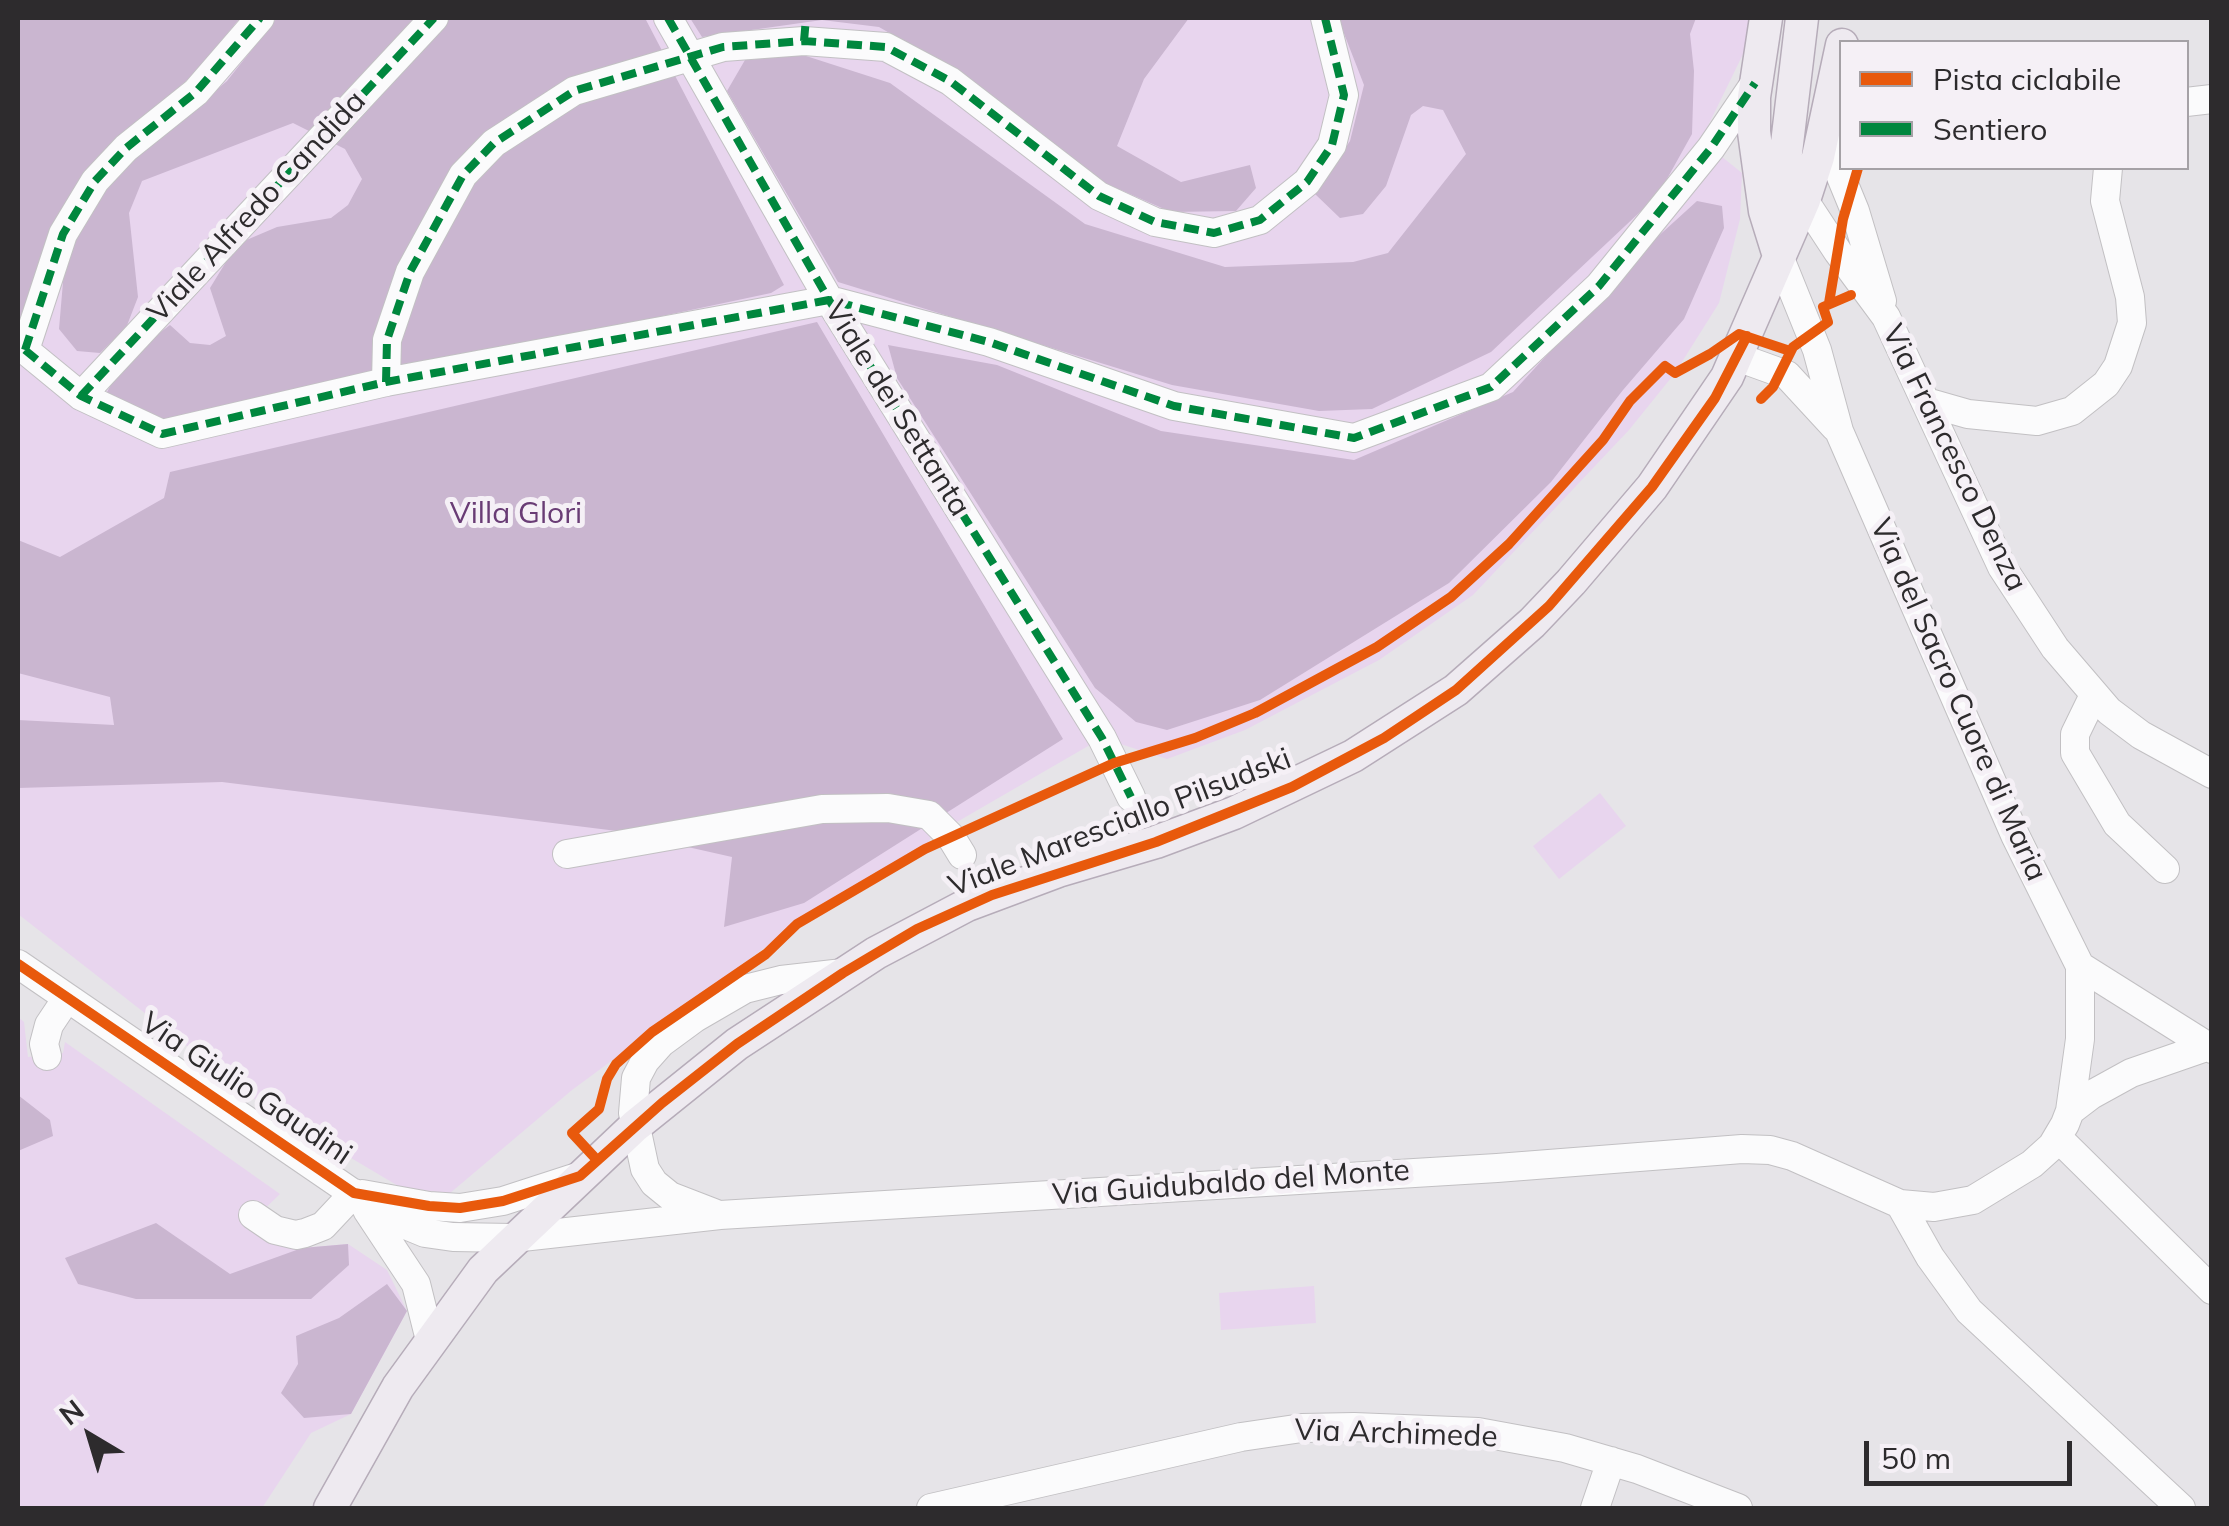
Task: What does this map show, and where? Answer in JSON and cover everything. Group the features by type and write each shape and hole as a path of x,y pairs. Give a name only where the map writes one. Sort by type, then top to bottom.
{"main road":[{"path":"1780,256 1765,211 1770,167 1802,18"},
{"path":"1767,22 1753,111 1770,167"},
{"name":"Viale Maresciallo Pilsudski","path":"330,1508 378,1420 466,1290 513,1238 635,1126 737,1044 916,929 992,895 1156,842 1292,787 1423,713 1487,665 1572,582 1666,468 1715,398 1737,357 1804,200 1821,145 1839,58"},
{"path":"1770,167 1821,145"}],"street":[{"path":"260,18 196,92 126,148 95,182 63,234 21,350 80,396 162,434 386,382 829,300 989,342 1174,406 1354,438 1491,387 1599,286 1711,148 1755,83"},
{"name":"Viale Alfredo Candida","path":"80,396 434,18"},
{"name":"Viale dei Settanta","path":"668,18 829,300 1102,738 1131,798"},
{"path":"386,382 388,340 410,272 463,175 494,143 574,91 723,47 805,29 886,47 950,81 1100,196 1155,222 1214,233 1260,220 1306,182 1332,145 1344,95 1325,18"},
{"path":"1821,145 1856,211 1886,317"},
{"name":"Via Francesco Denza","path":"1770,167 1804,200 1886,317 2012,586 2054,648 2093,697 2141,735 2212,774"},
{"path":"1926,402 1968,414 2037,421 2072,411 2106,384 2118,366 2132,322 2130,297 2105,202 2108,170"},
{"name":"Via del Sacro Cuore di Maria","path":"1780,256 1817,350 1839,432 2015,836 2080,966"},
{"name":"Via del Sacro Cuore di Maria","path":"1737,357 1780,370 1839,432"},
{"path":"2093,697 2075,734 2075,753 2118,824 2164,870"},
{"path":"567,854 822,809 888,808 929,815 962,855"},
{"name":"Via Giulio Gaudini","path":"18,964 397,1222 425,1232 513,1238"},
{"path":"2080,966 2208,1048"},
{"path":"1900,1204 1934,1207 1972,1200 2032,1164 2058,1138 2070,1112 2080,1039 2080,966"},
{"name":"Viale Maresciallo Pilsudski","path":"635,1126 636,1078 645,1061 684,1026 745,989 781,980 843,973"},
{"path":"47,1056 44,1044 49,1025 67,998"},
{"path":"2070,1112 2130,1072 2208,1048"},
{"name":"Via Guidubaldo del Monte","path":"635,1126 640,1154 654,1183 670,1196 720,1215"},
{"path":"2058,1138 2212,1290"},
{"name":"Via Guidubaldo del Monte","path":"513,1238 720,1215 1498,1168 1742,1149 1792,1156 1900,1204"},
{"name":"Via Giulio Gaudini","path":"354,1192 460,1208 503,1200 580,1176"},
{"path":"254,1215 276,1230 306,1233 323,1226 354,1192"},
{"name":"Via Giulio Gaudini","path":"354,1192 416,1284 430,1340"},
{"path":"1900,1204 1930,1257 1969,1311 2181,1508"},
{"name":"Via Archimede","path":"930,1508 1190,1447 1302,1428 1378,1427 1478,1432 1612,1461 1738,1508"},
{"path":"1595,1508 1612,1461"}],"green space":[{"name":"Villa Glori","path":"18,18 1754,18 1747,46 1705,132 1711,148 1742,173 1740,219 1719,303 1675,373 1629,430 1473,595 1379,660 1245,730 1167,759 1102,738 931,837 925,849 801,921 572,1090 449,1194 400,1187 265,1107 18,914"},
{"path":"18,18 240,18 196,72 108,150 60,211 18,335"},
{"path":"277,18 645,18 784,285 771,293 163,422 106,394 124,360 170,325 190,343 210,345 226,336 210,288 237,244 277,227 331,218 348,205 362,179 345,149 293,123 142,181 129,213 138,297 126,328 100,353 77,351 59,329 66,247 99,189 227,81"},
{"path":"690,18 1189,18 1144,79 1117,146 1181,182 1250,165 1256,188 1236,211 1171,212 1107,184 921,51 879,27 822,20 702,37"},
{"path":"1338,18 1696,18 1690,34 1694,71 1692,134 1658,195 1491,352 1372,409 1319,411 1172,385 838,282 727,91 745,60 803,55 890,83 1085,224 1225,267 1353,262 1388,253 1466,154 1443,110 1423,106 1411,115 1386,186 1363,214 1340,218 1315,194 1350,141 1364,85"},
{"path":"1697,201 1722,206 1724,228 1684,319 1551,482 1449,583 1260,700 1167,730 1136,722 1095,688 897,378 888,345 997,365 1161,431 1354,460 1513,392 1642,251"},
{"path":"817,322 1063,739 804,903 724,927 732,857 617,831 222,782 18,788 18,720 114,725 110,697 18,673 18,540 60,557 164,498 170,472"},
{"path":"1600,793 1626,826 1559,879 1533,846"},
{"path":"18,1017 24,1022 28,1057 63,1053 65,1042 280,1194 249,1224 269,1238 302,1248 348,1244 387,1270 407,1311 351,1414 311,1433 262,1508 18,1508"},
{"path":"18,1095 50,1120 53,1136 18,1151"},
{"path":"156,1223 230,1274 302,1248 348,1244 349,1265 311,1299 136,1299 78,1284 65,1258"},
{"path":"387,1284 407,1311 351,1414 304,1418 281,1393 298,1364 296,1336 339,1318"},
{"path":"1314,1286 1316,1323 1221,1330 1219,1293"}],"marked path":[{"path":"25,350 63,234 95,181 126,148 196,92 260,18"},
{"path":"81,396 434,18"},
{"path":"668,18 829,300 1102,738 1131,797"},
{"path":"804,41 806,18"},
{"path":"386,382 387,340 410,272 463,175 494,143 574,91 723,47 804,41 886,47 950,81 1099,196 1155,222 1214,233 1260,220 1307,182 1332,145 1344,95 1325,18"},
{"path":"25,350 81,396 162,434 386,382 829,300 989,342 1174,406 1354,438 1491,387 1599,286 1711,148 1755,83"}],"cycle path":[{"path":"1829,303 1843,219 1857,170"},
{"path":"1761,399 1773,387 1793,347 1828,322 1823,307 1851,295"},
{"path":"597,1160 572,1133 599,1109 607,1079 616,1064 652,1032 766,954 797,924 925,849 1114,763 1195,738 1255,713 1377,647 1451,597 1509,544 1603,440 1630,401 1665,366 1675,373 1739,334 1790,351"},
{"path":"18,964 354,1193 460,1208 503,1201 580,1176 662,1103 737,1044 917,929 992,895 1156,842 1292,787 1384,738 1456,690 1549,606 1652,487 1715,398 1747,336"}]}
